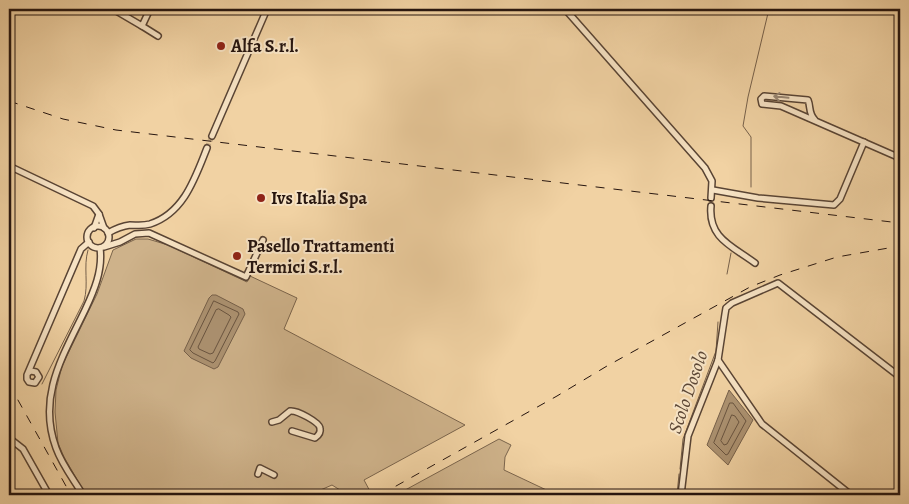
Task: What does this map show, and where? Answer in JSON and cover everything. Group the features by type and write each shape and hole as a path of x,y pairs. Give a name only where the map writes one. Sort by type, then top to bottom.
{"street":[{"path":"113,9 158,36"},
{"path":"142,26 150,9"},
{"path":"212,136 267,9"},
{"path":"565,9 705,168 712,181 713,190 711,198"},
{"path":"815,120 809,111 808,100 764,96 761,99 762,104 765,106 781,106 900,158"},
{"path":"713,190 758,198 834,205 840,199 864,142"},
{"path":"107,233 122,226 151,223 172,211 182,202 189,190 207,148"},
{"path":"9,166 93,206 99,214 107,233 108,242 102,247 95,288 58,366 52,384 50,404 52,430 57,449 82,495"},
{"path":"710,206 711,224 714,231 723,240 755,263"},
{"path":"99,214 94,228 88,234 89,242 92,246 102,247 120,242 135,234 149,233 246,277 263,240"},
{"path":"94,228 107,233 114,241 120,242"},
{"path":"31,364 39,376 35,383 28,381 31,364 81,249 89,242"},
{"path":"681,495 688,436 718,360 726,308 732,303 778,282 900,377"},
{"path":"718,360 762,424 851,495"},
{"path":"28,374 34,371"},
{"path":"272,422 279,420 290,410 296,410 318,424 320,433 315,438 292,431"},
{"path":"9,438 23,449 49,495"},
{"path":"258,474 260,468 274,475"}],"shaded area":[{"path":"136,239 148,239 168,245 247,282 250,276 297,298 284,329 465,425 364,480 372,495 348,495 332,485 316,492 289,495 86,495 58,443 55,412 56,390 62,366 97,294 113,250"},
{"path":"499,439 511,445 505,457 504,470 557,495 396,495"}],"water":[{"path":"212,295 216,295 243,309 245,314 218,367 214,369 191,358 184,351"},
{"path":"729,390 753,420 728,465 707,445"}],"waterway":[{"name":"Scolo Dosolo","path":"751,187 751,137 743,126 769,9"},
{"path":"42,384 84,301 88,250"},
{"name":"Scolo Dosolo","path":"727,274 731,253"},
{"name":"Scolo Dosolo","path":"680,469 683,439 716,351 718,322"},
{"name":"Scolo Dosolo","path":"677,495 679,474"}],"tunnel":[{"path":"207,148 212,136"}],"railway":[{"path":"9,101 63,119 116,130 900,223"},
{"path":"380,495 750,287 780,275 837,257 900,246"},
{"path":"9,384 71,495"}],"place":[{"name":"Alfa S.r.l.","path":"221,46"},
{"name":"Ivs Italia Spa","path":"261,198"},
{"name":"Pasello Trattamenti Termici S.r.l.","path":"237,256"}]}
